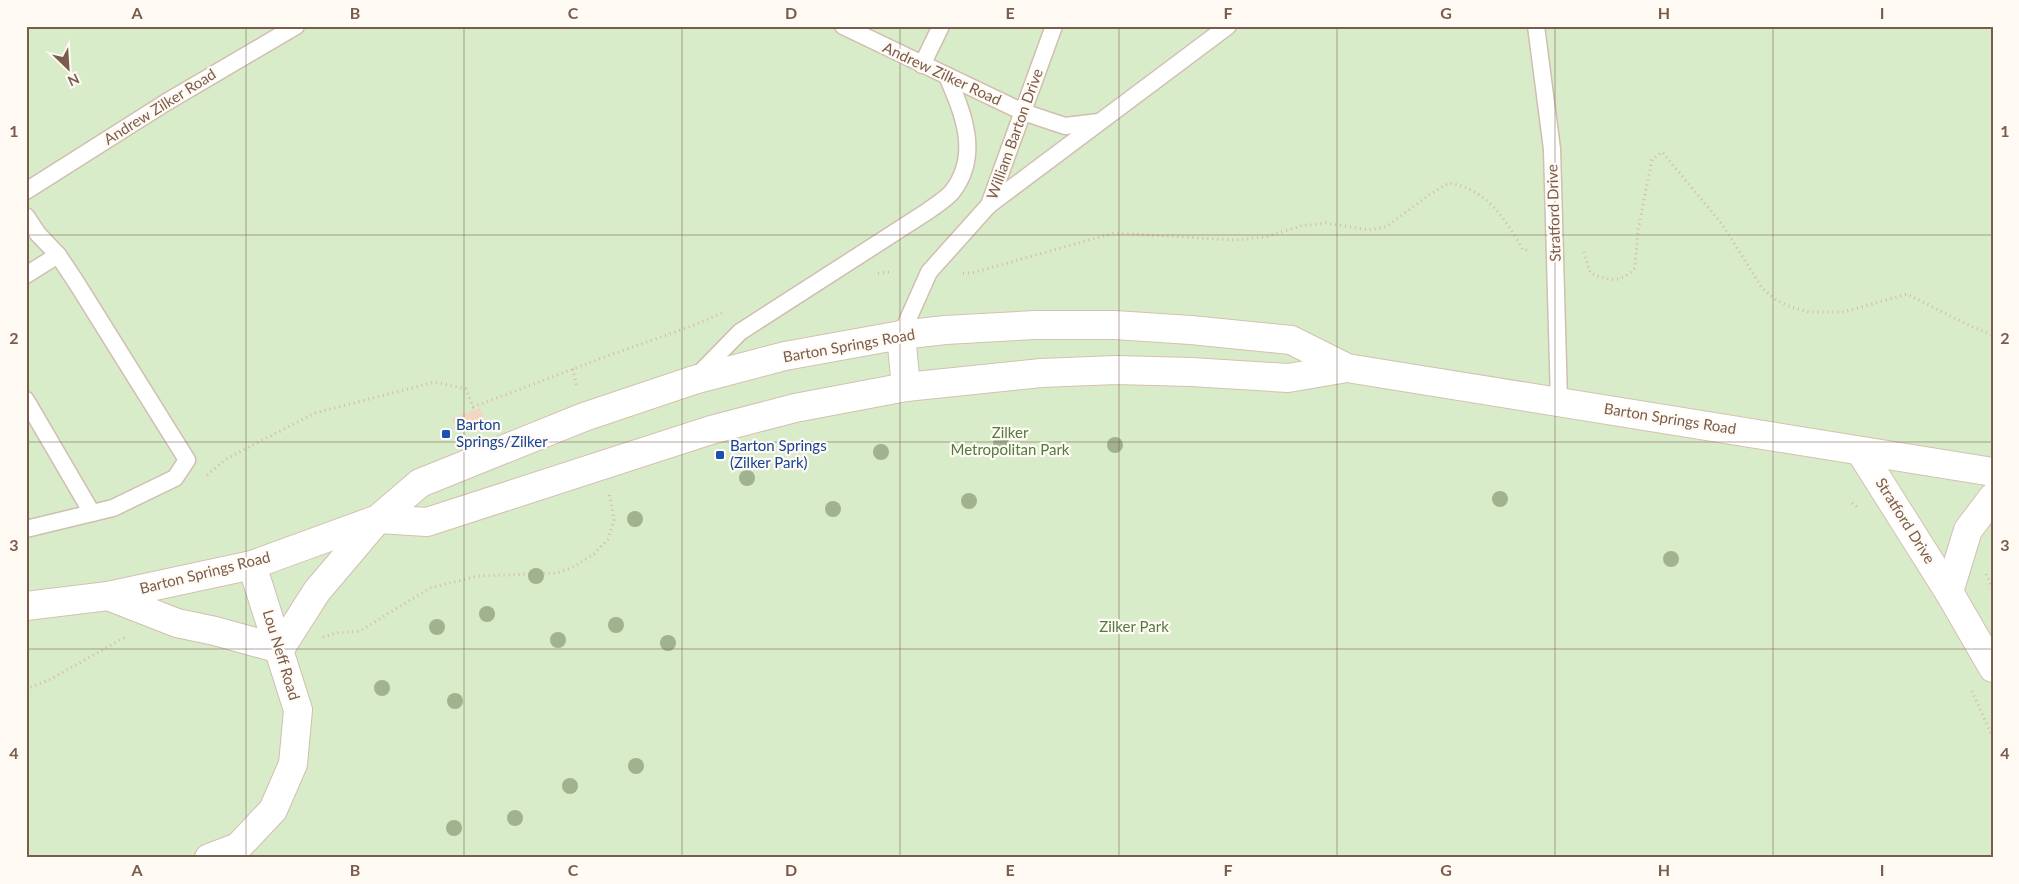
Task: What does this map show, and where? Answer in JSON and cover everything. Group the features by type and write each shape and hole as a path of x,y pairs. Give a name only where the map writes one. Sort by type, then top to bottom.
{"main road":[{"name":"Barton Springs Road","path":"26,606 108,596 252,565 378,519 420,483 584,417 694,380 785,356 901,335 945,330 1035,325 1114,325 1191,330 1291,340 1347,368 1993,472"},
{"path":"901,335 906,387"},
{"name":"Barton Springs Road","path":"378,519 428,522 711,430 795,408 906,387 1032,374 1107,370 1191,372 1288,378 1347,368"},
{"name":"Stratford Drive","path":"1860,451 1949,592 1993,668"},
{"name":"Stratford Drive","path":"1949,592 1968,530 1993,497"},
{"path":"108,596 177,624 215,631 280,649 317,591 378,519"},
{"name":"Lou Neff Road","path":"209,858 238,847 273,810 293,764 298,710 252,565"}],"lane":[{"name":"Andrew Zilker Road","path":"26,191 165,103 296,26"},
{"name":"Andrew Zilker Road","path":"843,26 1023,112 1065,126 1101,122"},
{"path":"922,65 941,26"},
{"name":"William Barton Drive","path":"901,335 928,272 989,204 1054,26"},
{"path":"989,204 1228,26"},
{"name":"Stratford Drive","path":"1536,26 1552,149 1559,401"},
{"path":"694,380 740,332 928,212 952,192 964,169 968,139 963,112 947,76"},
{"path":"26,216 38,234 58,255 187,460 174,478 113,508 26,529"},
{"path":"26,275 58,255"},
{"path":"26,400 92,513"}],"path":[{"path":"1584,252 1590,273 1608,281 1626,278 1635,268 1638,230 1652,160 1662,152 1722,224 1762,288 1776,300 1809,312 1844,312 1907,294 1966,324 1993,335"},
{"path":"963,272 972,273 1114,233 1235,240 1266,237 1301,226 1326,223 1369,230 1386,227 1429,195 1449,183 1464,185 1490,202 1503,218 1523,250 1529,250"},
{"path":"204,478 226,459 315,413 435,382 466,389 473,407 573,369 578,395"},
{"path":"320,637 336,633 360,631 430,588 478,576 557,573 574,566 594,554 608,539 614,520 612,500 607,486"},
{"path":"1988,568 1986,575 1993,590"},
{"path":"26,689 51,679 108,647"}],"green space":[{"name":"Zilker Metropolitan Park","path":"26,26 1993,26 1993,858 26,858"}],"building":[{"path":"480,408 485,422 458,432 452,418"}],"place":[{"name":"Barton Springs/Zilker","path":"446,434"},
{"name":"Barton Springs (Zilker Park)","path":"720,455"}],"park label":[{"name":"Zilker Park","path":"1134,627"}]}
